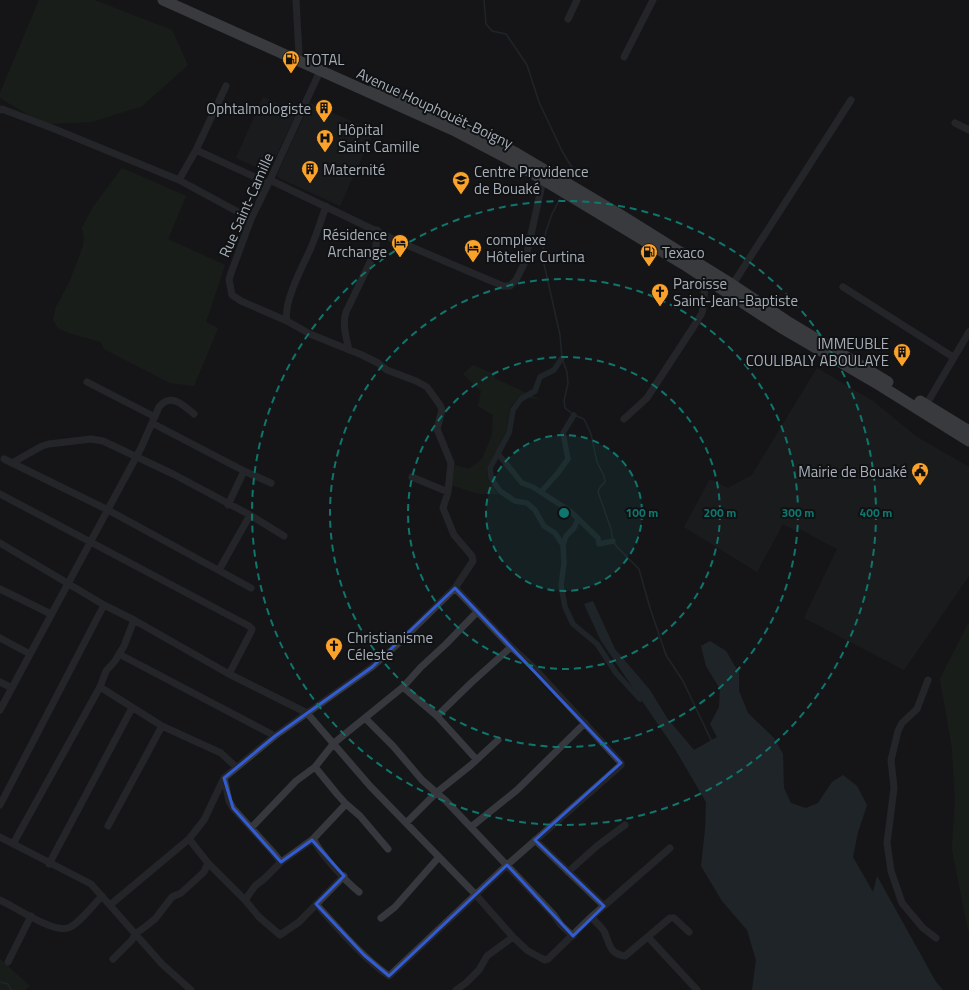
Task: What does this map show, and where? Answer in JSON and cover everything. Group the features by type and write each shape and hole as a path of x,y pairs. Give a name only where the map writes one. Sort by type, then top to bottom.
{"highway":[{"name":"Avenue Houphouët-Boigny","path":"163,0 298,58 456,123 509,150 619,214 730,289 780,327 881,386 969,441"},
{"name":"Avenue Houphouët-Boigny","path":"180,0 298,58 320,71 453,130 512,161 705,278 730,289 790,323 969,431"}],"street":[{"path":"296,0 298,58"},
{"path":"568,19 577,0"},
{"path":"624,57 653,0"},
{"name":"Rue Saint-Camille","path":"287,321 241,301 232,295 230,280 231,273 251,218 320,71"},
{"path":"178,180 196,150 226,86"},
{"path":"730,289 851,100"},
{"path":"0,110 2,109 52,128 178,180 251,218"},
{"path":"955,123 969,130"},
{"path":"196,150 326,206 395,240 503,286 510,286 516,280 525,262 543,180"},
{"path":"110,905 189,840 204,820 224,778 275,736 372,667 455,588 472,565 472,556 454,535 443,508 448,492 451,463 437,429 442,414 440,405 427,387 387,370 378,363 310,334 287,321 286,314 292,290 326,206"},
{"path":"349,350 344,330 344,319 375,252 377,230"},
{"path":"624,419 648,398 702,313 705,278"},
{"path":"843,286 953,357"},
{"path":"926,405 969,332"},
{"path":"87,382 244,471 271,483"},
{"path":"0,710 141,448 159,407 163,402 168,400 176,401 194,414"},
{"path":"12,462 42,446 49,444 91,439 103,441 173,474 228,505 250,515 284,536"},
{"path":"4,459 108,510 251,588"},
{"path":"228,505 244,471"},
{"path":"412,477 448,492"},
{"path":"0,494 251,628 251,632 228,674"},
{"path":"219,570 250,515"},
{"path":"0,543 104,605 134,620 228,674 307,713 370,786 476,894 513,937 528,951 545,960 548,959 589,919 670,848"},
{"path":"316,904 376,967 389,976 506,865 621,765 621,763 534,668 511,647 455,588"},
{"path":"0,590 51,614"},
{"path":"0,805 104,605"},
{"path":"251,828 296,781 315,767 334,743 403,687 421,667 477,612"},
{"path":"13,844 100,687 106,671 119,654 134,620"},
{"path":"0,638 30,654"},
{"path":"437,716 511,647"},
{"path":"119,654 275,736"},
{"path":"928,680 917,709 902,723 898,732 891,760 894,788 887,843 891,871 902,903 922,928 936,938"},
{"path":"0,682 12,688"},
{"path":"100,687 162,726 221,753 236,767"},
{"path":"403,687 437,716 476,759"},
{"path":"49,864 132,708"},
{"path":"365,718 393,746 422,780 446,801 554,915 560,925 573,936"},
{"path":"471,827 517,790 585,723"},
{"path":"108,826 162,726"},
{"path":"406,824 436,793 471,765 498,740"},
{"path":"315,767 346,804 360,816 388,849"},
{"path":"224,778 229,801 233,808 281,862"},
{"path":"245,900 255,886 281,862 313,839 346,804"},
{"path":"568,872 597,846 625,825"},
{"path":"0,837 49,864 92,884 162,964 191,990"},
{"path":"313,839 316,845 359,892"},
{"path":"189,840 208,863 245,900 259,917 280,935 299,922 344,876"},
{"path":"535,840 604,906"},
{"path":"381,918 395,907 439,857"},
{"path":"113,959 132,940 135,934 155,919 172,897 181,892 204,872 208,863"},
{"path":"0,900 48,926 68,928 77,922 102,896"},
{"path":"8,962 31,916"},
{"path":"589,919 593,919 604,932 611,950 619,955 626,956 670,918 674,918 689,932"},
{"path":"456,990 466,983 479,970 487,956 513,937"},
{"path":"648,937 697,990"}],"highlighted area":[{"path":"455,588 621,763 535,840 604,906 573,936 507,865 389,976 364,955 316,904 344,876 312,840 281,862 233,808 224,778 275,736 372,667"}],"shaded area":[{"path":"39,0 94,0 172,30 188,65 142,106 92,122 44,124 0,98 0,93"},
{"path":"263,97 297,112 269,171 265,171 236,158"},
{"name":"Hôpital Saint Camille","path":"310,103 374,131 340,206 279,178 277,175"},
{"path":"122,168 186,196 168,239 225,265 206,322 218,328 194,386 170,383 104,349 101,342 69,333 58,328 53,320 56,307 70,281 83,246 84,237 82,228 93,207"},
{"path":"473,365 496,375 494,378 541,400 519,396 510,408 506,432 487,468 488,479 498,494 479,494 451,485 455,465 469,469 482,459 492,435 493,415 478,406 481,391 463,374"},
{"path":"817,368 873,401 917,437 969,467 969,576 904,670 804,618 837,549 798,528 794,530 783,524 757,572 684,527 710,479 728,488 752,475"},
{"path":"593,601 615,649 650,690 667,718 694,750 717,737 710,724 719,707 720,689 706,666 701,646 710,641 726,651 739,673 739,691 748,713 774,738 783,754 784,788 791,803 806,808 818,803 832,782 843,775 857,786 867,805 858,832 853,857 873,892 877,876 936,982 943,990 752,990 756,960 747,930 722,901 701,866 706,802 675,749 601,641 584,604"},
{"path":"969,622 969,931 952,849 955,800 952,748 940,679"},
{"path":"0,959 30,986 25,990 0,990"}],"waterway":[{"path":"484,0 486,24 492,31 506,34 527,65 539,102 562,151 576,172"},
{"path":"560,199 552,214 546,231 542,255 560,335 562,358 567,372 568,383 564,401 565,408 574,415 584,419 591,434 597,462 604,476 605,482 600,487 598,492 611,529 613,541 639,569 666,655 683,681 712,742"},
{"path":"562,358 554,370 540,377 535,391 521,399 513,410 509,433 490,468 491,478 500,491 515,501 527,503 535,510 544,526 555,533 563,545"},
{"path":"541,492 568,459 563,433 574,415"},
{"path":"499,455 522,483 533,487 570,511 598,538 599,544 613,541"},
{"path":"578,519 574,528 566,536 563,545 564,563 561,585 565,607 573,624 597,644 616,673 640,699"},
{"path":"0,982 8,984 11,990"}],"place":[{"name":"TOTAL","path":"291,74"},
{"name":"Ophtalmologiste","path":"324,123"},
{"name":"Hôpital Saint Camille","path":"325,153"},
{"name":"Maternité","path":"310,184"},
{"name":"Centre Providence de Bouaké","path":"461,195"},
{"name":"Résidence Archange","path":"400,258"},
{"name":"complexe Hôtelier Curtina","path":"473,263"},
{"name":"Texaco","path":"649,267"},
{"name":"Paroisse Saint-Jean-Baptiste","path":"660,307"},
{"name":"IMMEUBLE COULIBALY ABOULAYE","path":"902,367"},
{"name":"Mairie de Bouaké","path":"920,486"},
{"name":"Christianisme Céleste","path":"334,661"}]}
